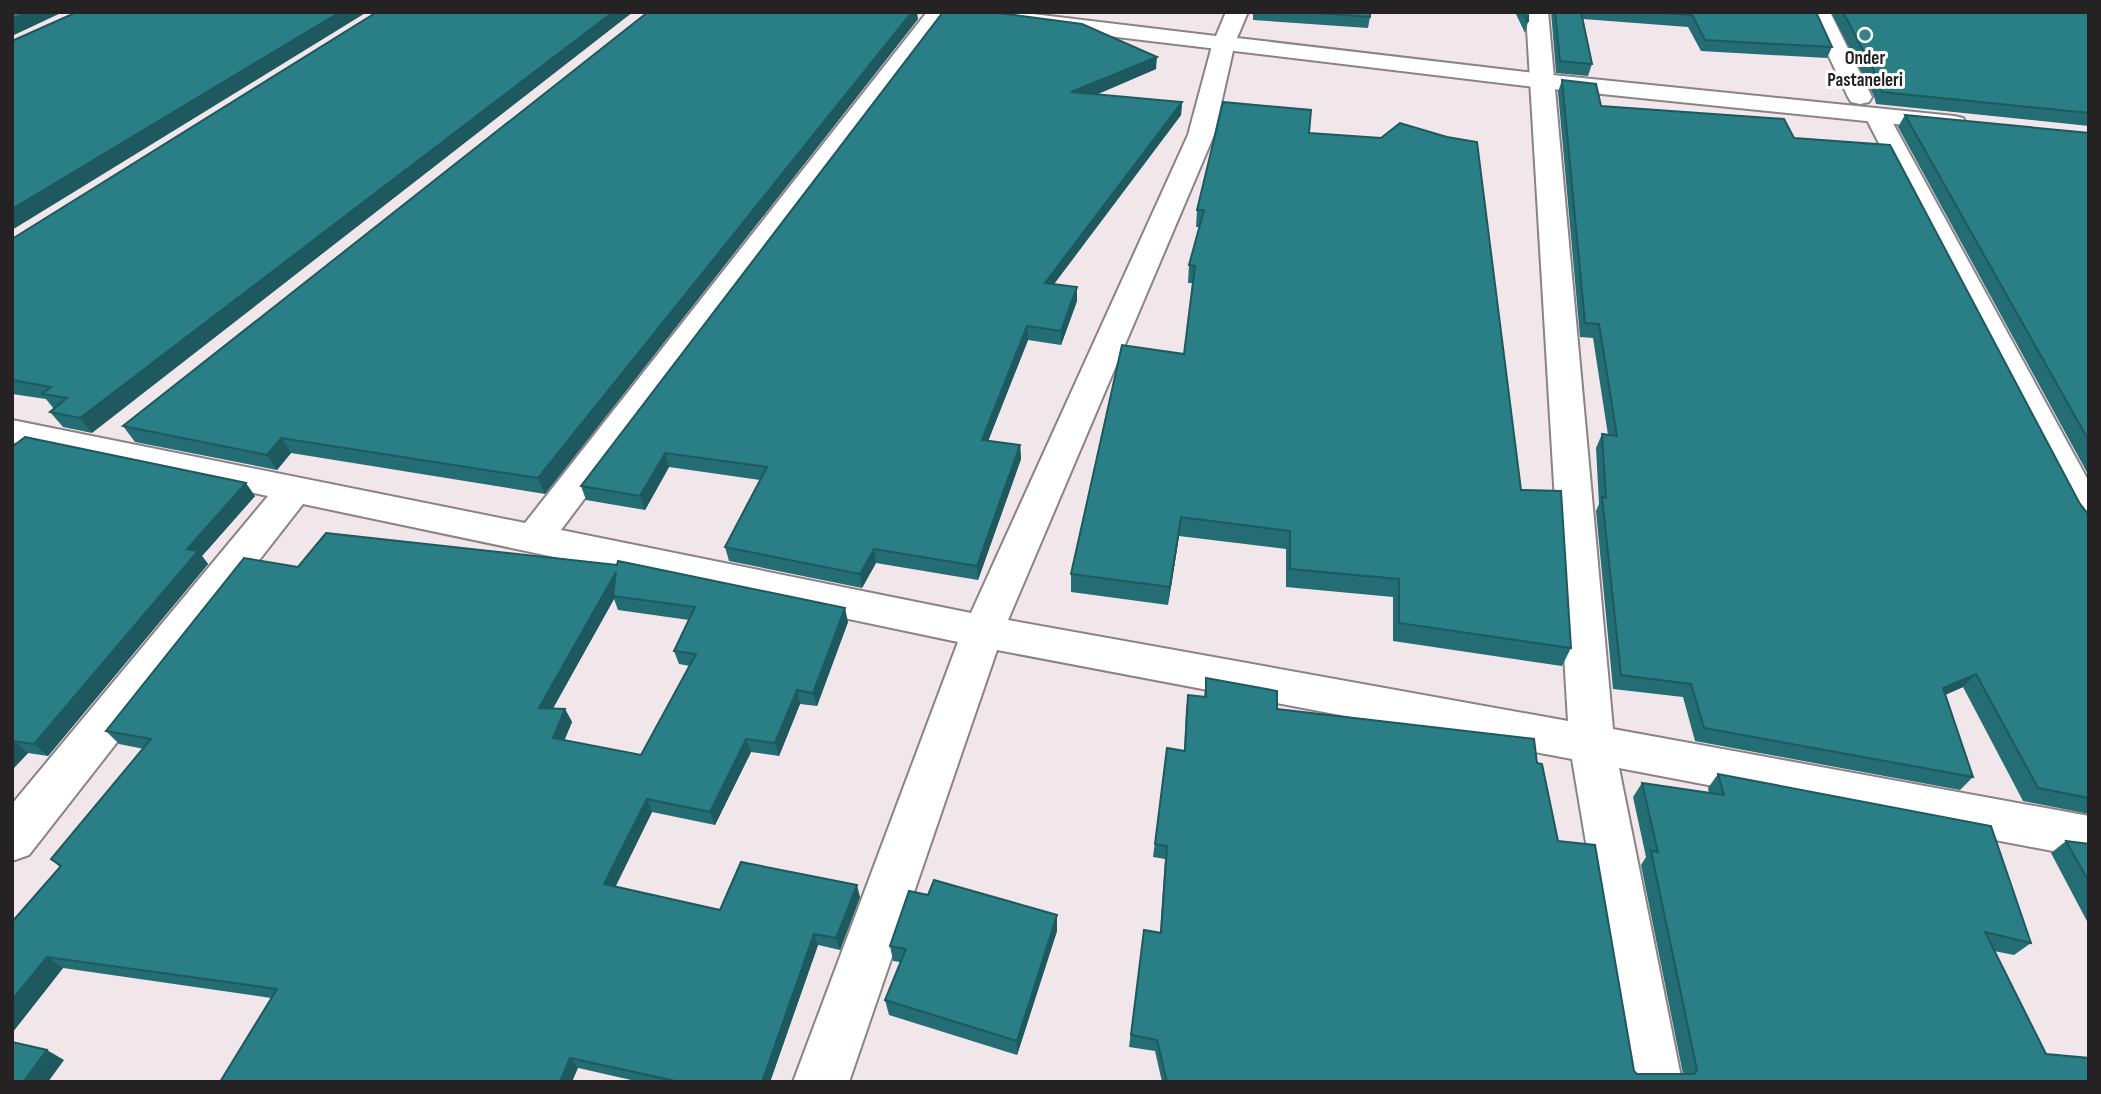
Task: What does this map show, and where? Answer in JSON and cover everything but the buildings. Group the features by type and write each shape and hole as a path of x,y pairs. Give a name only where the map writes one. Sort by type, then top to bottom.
{"street":[{"path":"534,539 938,12"},
{"path":"958,12 1230,28 1542,73 1975,118"},
{"path":"1077,12 1185,25"},
{"path":"1537,12 1592,745 1654,1082"},
{"path":"1819,12 2089,517"},
{"path":"821,1082 983,631 1201,135 1230,28"},
{"path":"99,449 131,423"},
{"path":"16,436 99,449 983,631 2089,837"},
{"path":"12,840 294,489"}],"place":[{"name":"Onder Pastaneleri","path":"1865,35"}]}
